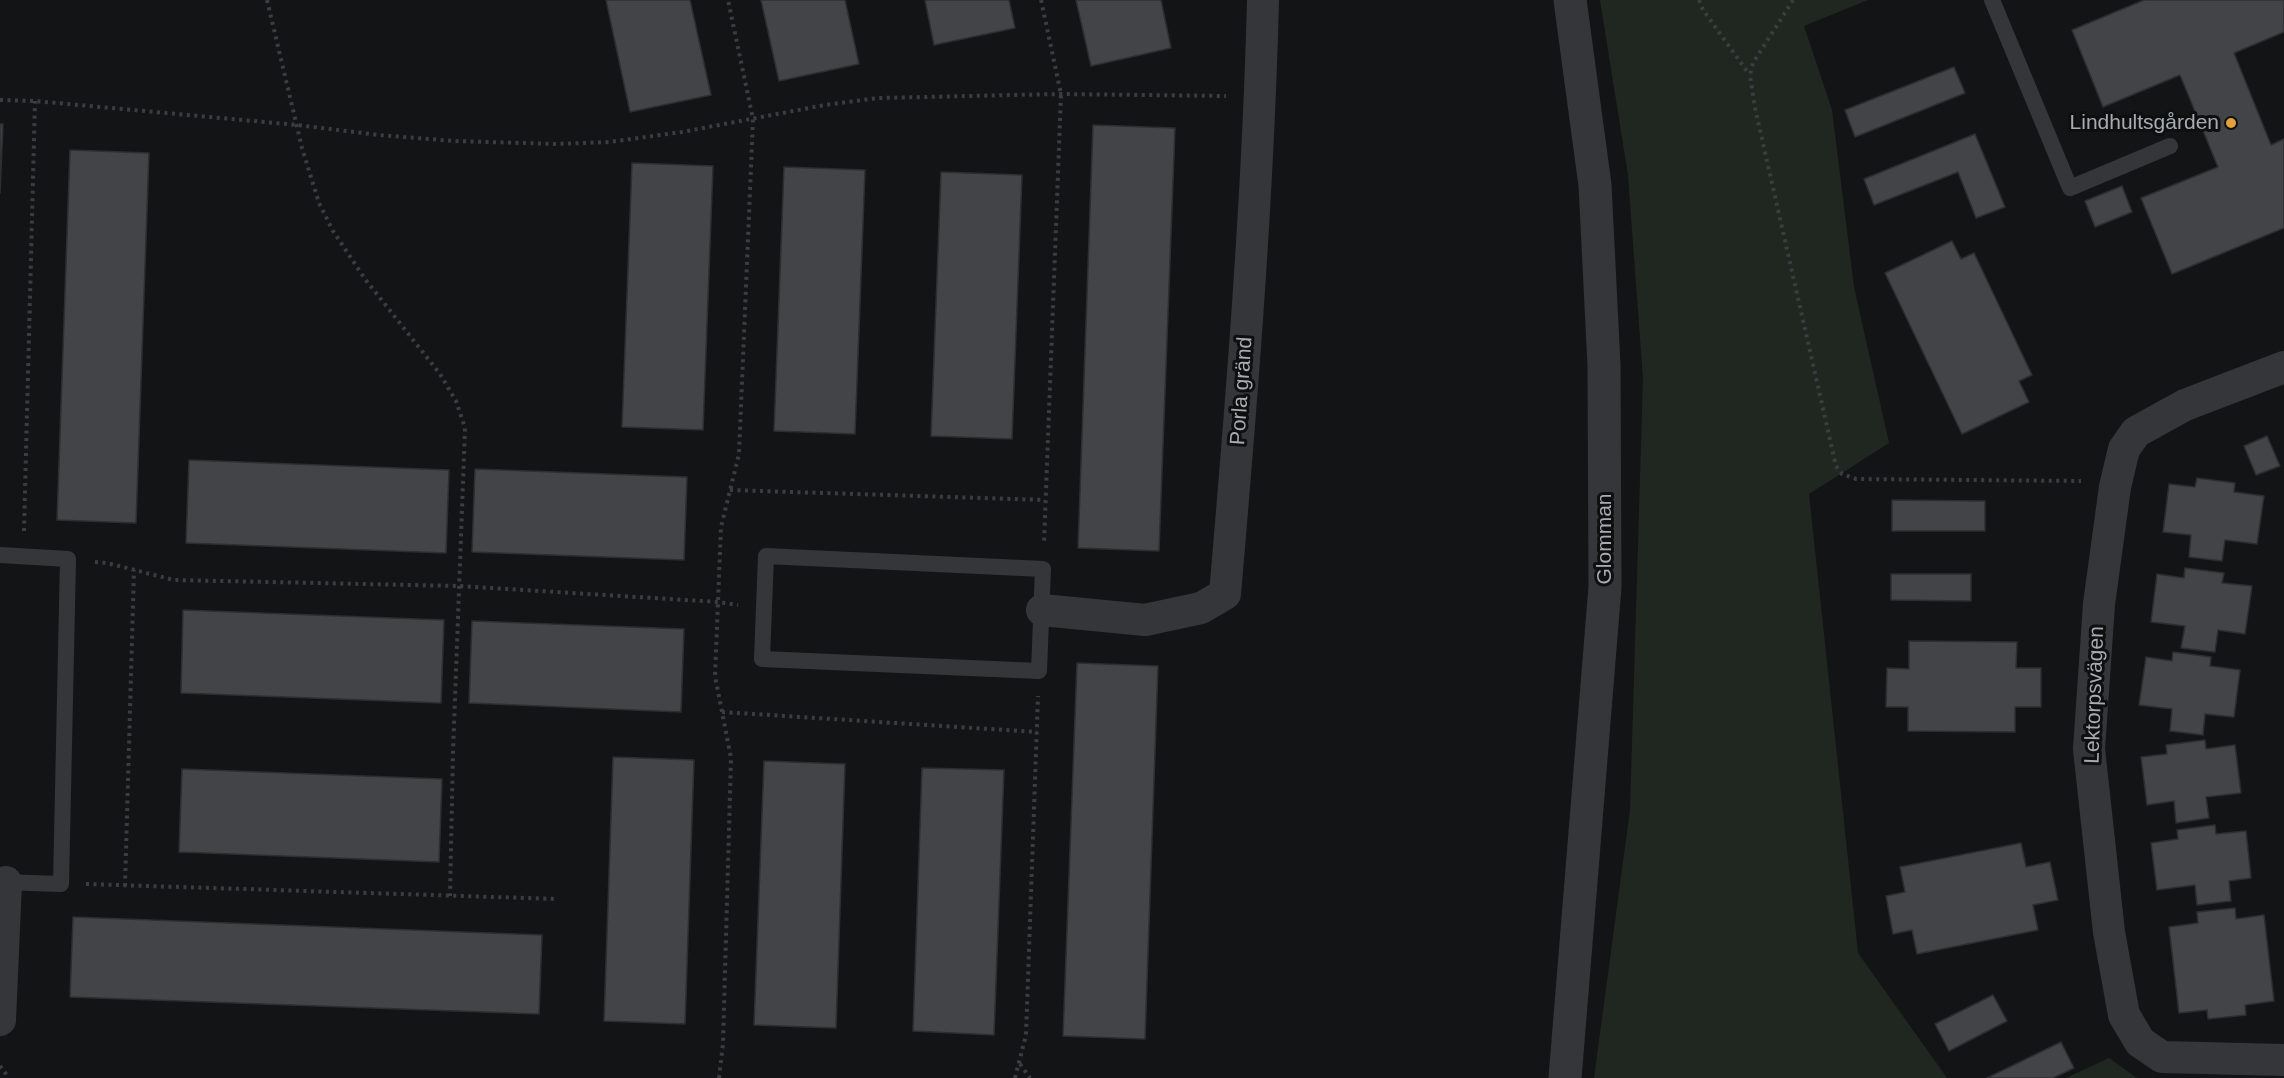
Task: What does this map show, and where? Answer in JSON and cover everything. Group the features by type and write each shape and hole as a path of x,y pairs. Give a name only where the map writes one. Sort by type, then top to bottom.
{"street":[{"name":"Porla gränd","path":"1041,610 1145,620 1201,608 1225,594 1242,395 1260,97 1263,0"},
{"name":"Glomman","path":"1565,1078 1605,587 1604,365 1595,185 1570,0"},
{"name":"Lektorpsvägen","path":"2284,367 2186,405 2136,432 2124,449 2115,487 2099,604 2089,749 2109,932 2124,1015 2140,1042 2162,1057 2284,1060"},
{"path":"0,1020 3,882"}],"lane":[{"path":"1992,0 2070,188 2170,146"},
{"path":"0,555 68,559 61,884 3,882"},
{"path":"766,556 1043,569 1041,610 1039,671 762,659 762,609 766,556"}],"path":[{"path":"267,0 297,125 319,203 333,231 365,279 440,374 456,401 465,428 450,896"},
{"path":"719,1078 723,1044 731,758 715,676 721,527 739,454 753,118 728,0"},
{"path":"1041,0 1061,94 1043,569"},
{"path":"1699,0 1703,10 1750,75"},
{"path":"1793,0 1753,63 1750,75 1757,120 1836,466 1842,474 1856,478 2092,481 2115,487"},
{"path":"0,100 35,101 297,125 378,135 454,141 557,144 609,142 682,132 825,105 878,98 1061,94 1260,97"},
{"path":"24,556 35,101"},
{"path":"730,490 1045,500"},
{"path":"68,559 107,563 174,580 459,586 718,602 762,609"},
{"path":"125,886 134,570"},
{"path":"1015,1078 1026,1035 1039,671"},
{"path":"722,712 1037,732"},
{"path":"61,884 557,899"},
{"path":"1020,1064 1030,1078"},
{"path":"0,1066 9,1078"}],"shaded area":[{"path":"1600,0 1868,0 1804,26 1832,110 1854,287 1889,443 1809,494 1858,953 1947,1078 1594,1078 1630,810 1643,379 1628,175"},
{"path":"2109,1058 2137,1078 2066,1078"}],"building":[{"path":"606,0 690,0 711,95 630,112"},
{"path":"761,0 845,0 859,64 779,81"},
{"path":"925,0 1009,0 1015,28 934,45"},
{"path":"1076,0 1161,0 1171,48 1091,66"},
{"name":"Lindhultsgården","path":"2144,0 2284,0 2284,32 2234,53 2271,145 2284,139 2284,228 2172,274 2141,198 2218,167 2180,75 2103,107 2072,30"},
{"path":"1954,67 1965,93 1855,137 1845,110"},
{"path":"0,124 3,124 0,193"},
{"path":"1093,125 1175,128 1159,551 1078,548"},
{"path":"1975,134 2005,207 1976,218 1958,172 1874,205 1864,179"},
{"path":"70,150 149,153 136,523 57,520"},
{"path":"632,163 713,166 703,430 622,427"},
{"path":"784,167 865,170 855,434 774,431"},
{"path":"941,172 1022,175 1012,439 931,436"},
{"path":"2122,186 2132,212 2095,227 2085,201"},
{"path":"1952,241 1961,259 1974,253 2032,375 2019,381 2029,402 1962,434 1885,273"},
{"path":"2267,436 2280,466 2256,475 2244,446"},
{"path":"189,460 449,470 446,553 186,543"},
{"path":"475,469 687,477 684,560 472,552"},
{"path":"2197,478 2235,483 2234,492 2264,496 2257,544 2225,540 2222,561 2189,557 2191,535 2163,532 2169,484 2195,487"},
{"path":"1892,500 1985,501 1985,531 1892,531"},
{"path":"2185,568 2224,573 2222,583 2252,586 2245,634 2218,630 2215,652 2181,648 2185,626 2151,622 2157,574 2184,578"},
{"path":"1891,574 1971,574 1971,601 1891,600"},
{"path":"183,610 444,620 441,703 181,693"},
{"path":"472,621 684,629 681,712 469,703"},
{"path":"1909,641 2017,642 2016,668 2041,668 2041,707 2015,707 2015,732 1908,731 1908,707 1886,707 1887,668 1909,669"},
{"path":"2173,652 2211,657 2210,666 2240,670 2234,717 2205,714 2203,735 2170,731 2172,709 2139,705 2146,657 2172,661"},
{"path":"1077,663 1158,666 1145,1039 1063,1036"},
{"path":"2205,740 2206,749 2235,745 2241,793 2206,797 2209,818 2176,823 2174,801 2147,805 2141,757 2167,754 2166,745"},
{"path":"613,757 694,760 685,1024 604,1021"},
{"path":"764,761 845,764 836,1028 754,1025"},
{"path":"922,768 1004,770 994,1035 913,1031"},
{"path":"182,769 442,779 439,862 179,852"},
{"path":"2215,825 2216,834 2246,831 2251,878 2229,881 2231,901 2197,905 2195,885 2157,890 2151,843 2178,839 2177,830"},
{"path":"2021,843 2026,867 2050,862 2058,900 2033,905 2038,930 1917,954 1912,930 1893,934 1886,896 1905,892 1900,867"},
{"path":"2235,908 2236,919 2264,915 2274,1001 2245,1005 2246,1015 2208,1019 2207,1010 2179,1013 2169,927 2198,923 2197,912"},
{"path":"73,917 542,935 539,1014 70,997"},
{"path":"1993,995 2007,1021 1949,1051 1935,1024"},
{"path":"2061,1042 2074,1068 2053,1078 1987,1078"}],"place":[{"name":"Lindhultsgården","path":"2231,123"}]}
